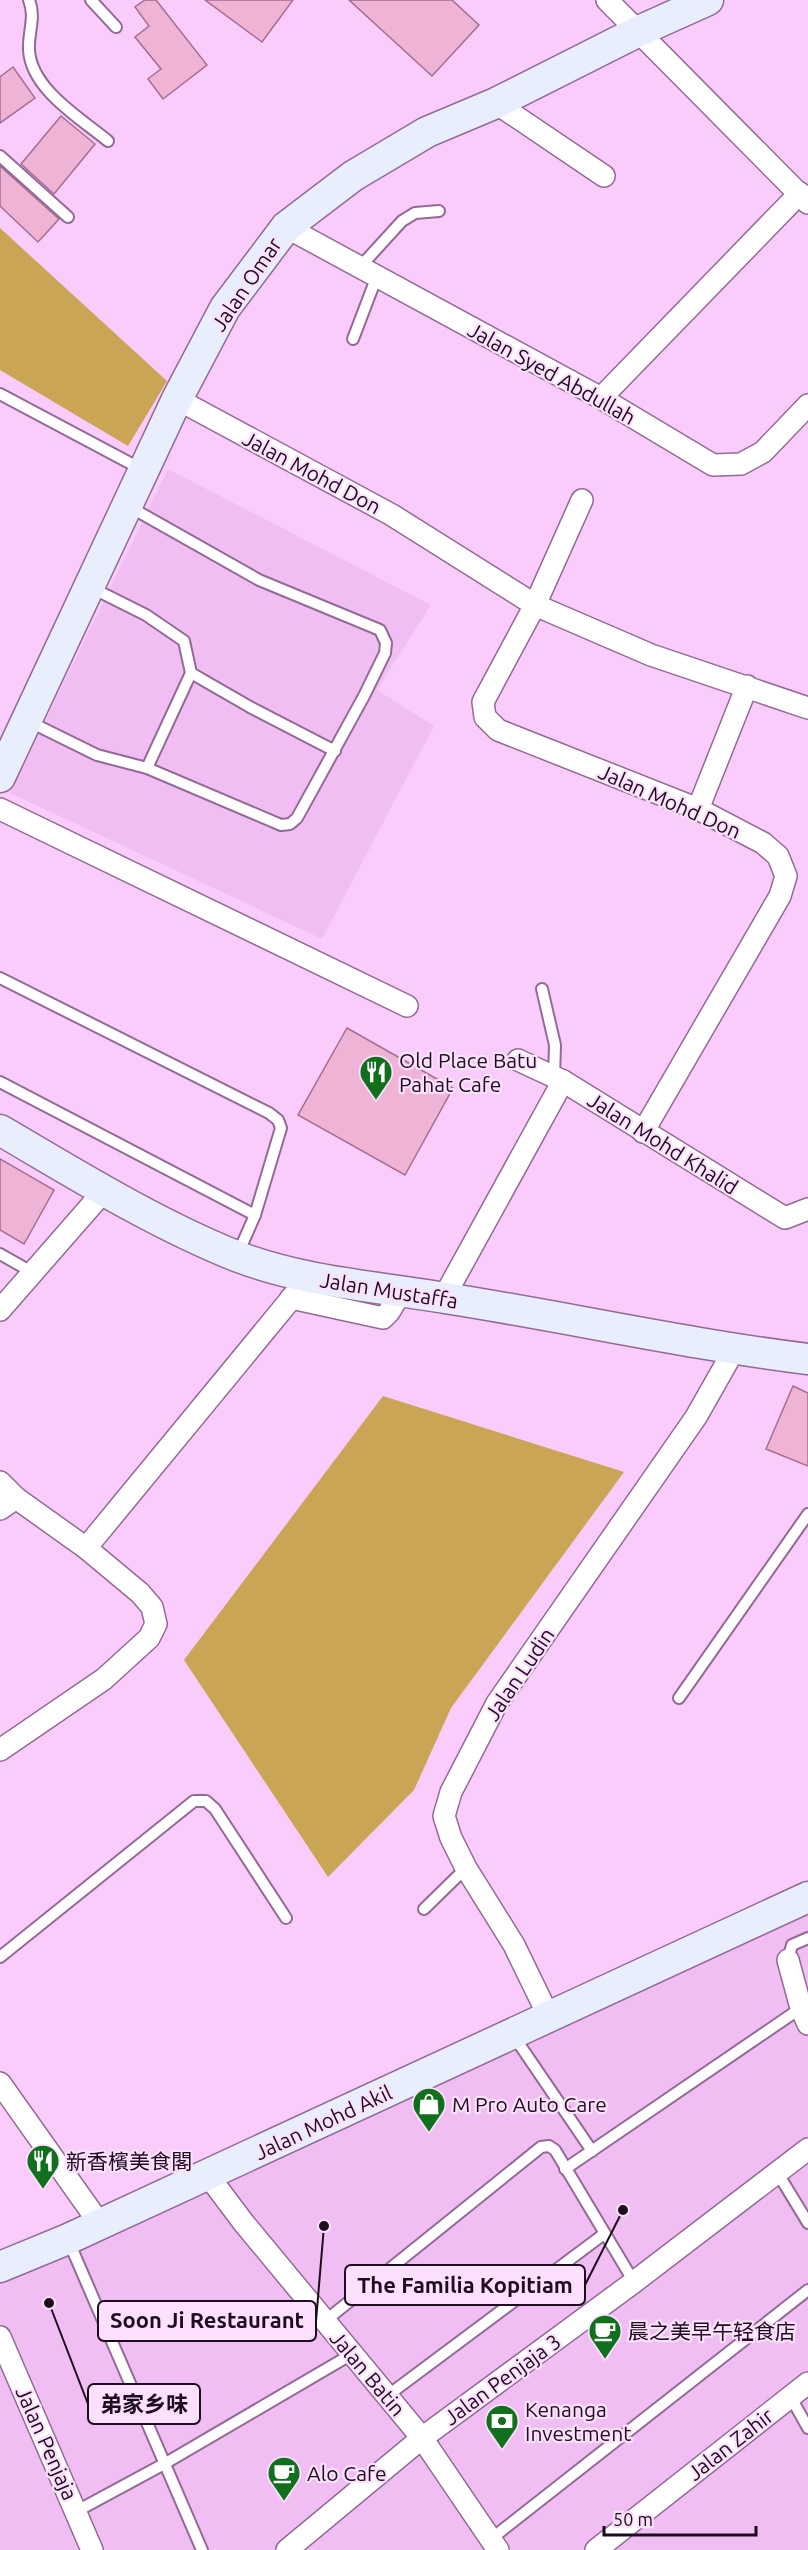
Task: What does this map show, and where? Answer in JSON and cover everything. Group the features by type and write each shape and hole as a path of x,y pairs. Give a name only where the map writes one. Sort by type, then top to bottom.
{"street":[{"path":"601,398 804,198 607,0"},
{"name":"Jalan Omar","path":"0,777 177,399 225,308 286,227 352,176 427,132 496,103 639,31 708,0"},
{"path":"496,103 604,177"},
{"name":"Jalan Syed Abdullah","path":"286,227 601,398 713,465 741,464 763,452 808,405"},
{"name":"Jalan Mohd Don","path":"177,399 393,515 535,606 651,655 808,708"},
{"path":"535,606 582,500"},
{"name":"Jalan Mohd Don","path":"535,606 483,702 485,717 498,730 698,809 763,843 778,856 786,876 780,896 643,1132"},
{"path":"698,809 747,686"},
{"path":"0,809 407,1006"},
{"name":"Jalan Mohd Khalid","path":"518,1060 558,1079 785,1218 808,1209"},
{"path":"444,1297 558,1079"},
{"name":"Jalan Mustaffa","path":"0,1130 104,1191 300,1288 401,1292 444,1297 734,1350 808,1359"},
{"path":"0,1310 104,1191"},
{"path":"86,1548 300,1288"},
{"name":"Jalan Ludin","path":"549,2017 514,1945 466,1868 451,1838 444,1816 451,1792 497,1703 696,1417 734,1350"},
{"path":"0,1482 8,1504 86,1548 140,1593 152,1606 156,1623 149,1638 104,1679 0,1750"},
{"name":"Jalan Mohd Akil","path":"2,2262 68,2239 808,1897"},
{"path":"788,1960 805,2016"},
{"path":"0,2083 100,2224"},
{"name":"Jalan Penjaja 3","path":"287,2550 422,2438 634,2282 808,2149"},
{"name":"Jalan Batin","path":"207,2174 243,2222 422,2438 495,2545"},
{"name":"Jalan Penjaja","path":"0,2337 92,2550"},
{"name":"Jalan Zahir","path":"596,2550 808,2383"}],"lane":[{"path":"30,0 33,10 29,51 36,79 108,141"},
{"path":"91,0 116,27"},
{"path":"0,156 68,217"},
{"path":"353,339 369,272 402,220 415,213 439,211"},
{"path":"0,394 143,470"},
{"path":"28,721 97,755 147,768 281,825 291,824 297,818 335,751 385,653 386,643 380,630 259,580 128,506"},
{"path":"90,587 146,615 184,641 191,673 147,768"},
{"path":"191,673 335,751"},
{"path":"0,978 269,1113 278,1120 281,1128 255,1215 237,1256"},
{"path":"542,989 556,1052 558,1079"},
{"path":"0,1082 255,1215"},
{"path":"0,1254 32,1272"},
{"path":"679,1698 808,1514"},
{"path":"0,1958 194,1801 206,1801 215,1809 286,1918"},
{"path":"424,1909 466,1868"},
{"path":"788,1960 792,1945 808,1938"},
{"path":"565,2169 805,2016"},
{"path":"513,2035 592,2151"},
{"path":"324,2321 541,2147 549,2146 555,2150 634,2282"},
{"path":"777,2172 808,2223"},
{"path":"387,2396 604,2234"},
{"path":"68,2239 202,2550"},
{"path":"495,2545 808,2290"},
{"path":"77,2511 164,2464 352,2354"},
{"path":"790,2396 808,2428"}],"shaded area":[{"path":"0,228 167,381 128,446 0,370"},
{"path":"168,469 431,605 377,690 434,726 322,939 10,793"},
{"path":"383,1396 624,1472 451,1708 414,1790 328,1877 184,1660"},
{"path":"808,1911 808,2550 0,2550 0,2278"}],"building":[{"path":"145,0 156,0 207,65 163,99 148,79 161,69 135,37 149,26 135,7"},
{"path":"205,0 293,0 262,42"},
{"path":"349,0 452,0 479,25 432,76"},
{"path":"13,67 35,98 0,123 0,77"},
{"path":"61,116 95,144 54,194 21,164"},
{"path":"0,166 59,219 38,242 0,206"},
{"name":"Old Place Batu Pahat Cafe","path":"347,1028 453,1088 405,1175 298,1115"},
{"path":"0,1159 54,1190 24,1244 0,1230"},
{"path":"793,1386 808,1393 808,1466 766,1449"}],"place":[{"name":"Old Place Batu Pahat Cafe","path":"376,1101"},
{"name":"M Pro Auto Care","path":"429,2133"},
{"name":"新香檳美食閣","path":"43,2190"},
{"name":"The Familia Kopitiam","path":"623,2210"},
{"name":"Soon Ji Restaurant","path":"324,2226"},
{"name":"弟家乡味","path":"49,2303"},
{"name":"晨之美早午轻食店","path":"605,2360"},
{"name":"Kenanga Investment","path":"502,2450"},
{"name":"Alo Cafe","path":"284,2502"}]}
